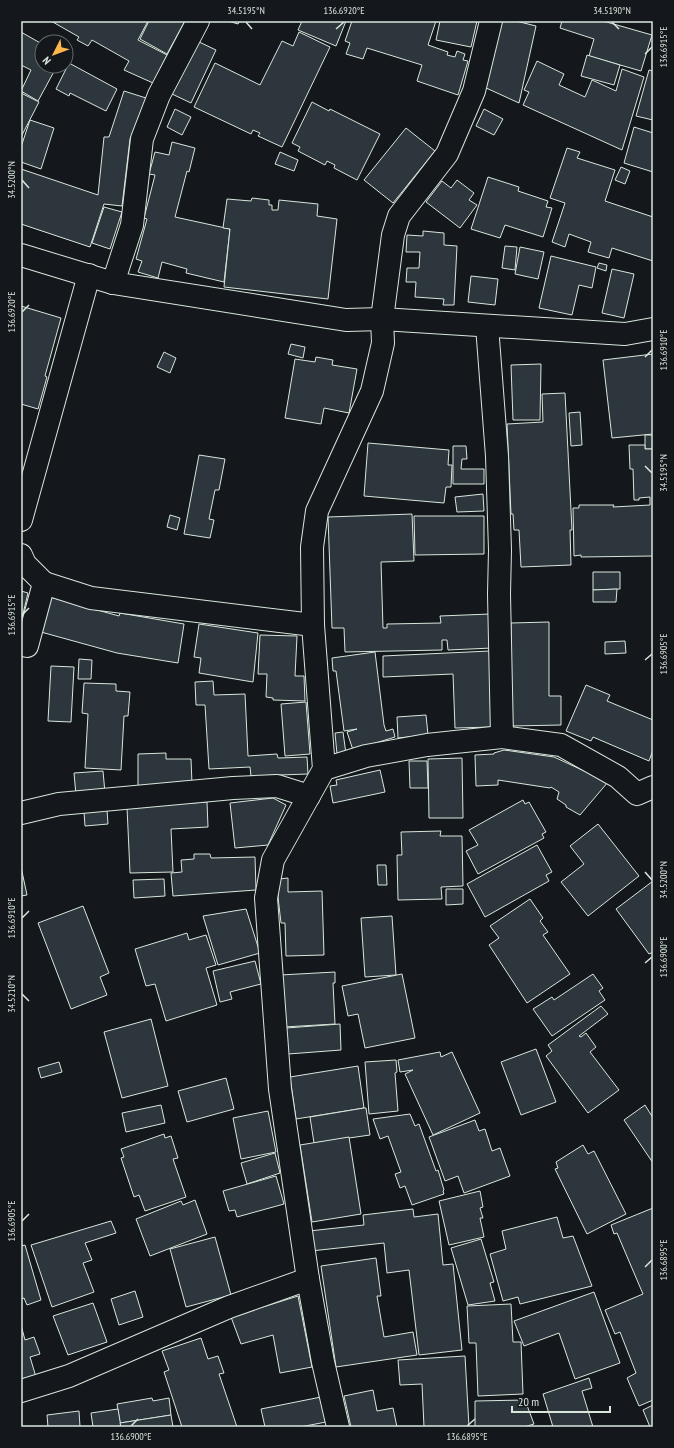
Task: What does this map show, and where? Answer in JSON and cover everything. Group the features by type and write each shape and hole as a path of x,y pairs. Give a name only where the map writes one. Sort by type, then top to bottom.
{"street":[{"path":"113,283 132,225 142,139 159,95 198,21"},
{"path":"338,1427 323,1362 308,1279 280,1089 266,898 273,860 324,770 313,625 312,547 317,511 372,391 383,343 382,319 393,236 399,216 447,154 474,91 491,21"},
{"path":"21,255 113,283 346,320 382,319 625,334 653,329"},
{"path":"21,520 89,275"},
{"path":"487,326 498,464 502,737"},
{"path":"21,555 25,564 44,583 91,598 313,625"},
{"path":"21,644 27,646 44,583"},
{"path":"324,770 366,756 427,745 502,737 561,745 618,777 636,794 653,787"},
{"path":"21,813 59,804 255,787 277,786 308,796"},
{"path":"21,1391 69,1376 229,1307 308,1279"}],"building":[{"path":"51,21 148,21 138,40 167,55 153,83 124,70 129,61 92,40 88,46 77,40 79,37"},
{"path":"149,21 185,21 167,54 140,39"},
{"path":"228,21 240,21 238,24"},
{"path":"302,21 346,21 336,46 298,30"},
{"path":"352,21 436,21 428,45 448,52 447,55 455,57 457,51 465,54 463,60 468,61 458,95 417,81 422,65 367,48 363,59 346,54 350,43 345,41"},
{"path":"440,21 477,21 471,47 436,40"},
{"path":"502,21 516,21 536,26 519,103 484,87"},
{"path":"562,21 603,21 652,35 641,71 589,56 594,39 560,28"},
{"path":"21,32 34,39 34,74 53,74 38,101 21,91 31,70 21,65"},
{"path":"299,32 330,47 282,147 258,136 260,133 253,130 251,134 194,107 215,63 260,85 282,41 293,46"},
{"path":"197,41 216,50 191,103 172,94"},
{"path":"587,55 620,65 614,85 581,76"},
{"path":"537,61 564,74 559,85 585,97 592,80 616,91 622,69 644,77 622,150 523,105 529,92 524,90"},
{"path":"74,66 117,89 106,111 70,93 69,96 56,89 64,74 74,74"},
{"path":"649,70 653,71 653,120 636,116"},
{"path":"124,91 146,98 130,139 122,206 104,204 90,247 21,224 21,169 98,195 104,137 109,137"},
{"path":"21,93 39,102 21,137"},
{"path":"312,102 329,111 330,109 380,134 357,180 334,168 335,165 327,161 325,165 298,151 300,147 292,143"},
{"path":"175,109 191,117 182,135 167,127"},
{"path":"484,109 503,119 494,135 476,126"},
{"path":"30,120 54,128 41,169 21,162 21,147"},
{"path":"634,127 653,133 653,172 624,163"},
{"path":"406,128 435,151 393,203 364,180"},
{"path":"172,142 195,148 189,172 187,171 175,217 230,229 224,282 186,273 187,269 162,262 158,278 138,272 142,261 136,259 147,219 144,218 155,175 149,174 155,152 169,155"},
{"path":"567,148 580,152 577,158 615,170 605,201 653,217 653,261 612,248 609,258 588,252 591,242 569,234 565,247 552,242 565,203 550,198"},
{"path":"280,152 298,160 294,171 275,164"},
{"path":"621,167 630,171 625,184 615,180"},
{"path":"488,177 519,187 518,191 548,201 546,207 552,208 543,237 505,225 500,238 471,229"},
{"path":"457,180 474,193 469,200 477,205 460,228 426,202 442,181 451,188"},
{"path":"252,198 269,200 269,205 272,205 272,210 278,210 279,200 318,204 317,216 337,219 328,299 224,287 230,229 223,228 227,199 251,201"},
{"path":"104,207 122,212 110,249 92,243"},
{"path":"423,231 444,233 444,245 457,246 454,305 443,305 444,299 415,297 416,282 406,282 407,268 419,268 420,252 406,252 407,235 423,236"},
{"path":"505,246 517,247 515,270 502,268"},
{"path":"520,247 544,252 538,279 515,274"},
{"path":"551,256 596,267 592,288 579,285 572,315 539,308"},
{"path":"599,263 607,265 606,271 597,268"},
{"path":"612,269 634,274 624,318 602,313"},
{"path":"471,276 498,279 495,305 468,302"},
{"path":"21,306 61,318 45,376 47,377 38,409 21,404"},
{"path":"291,344 305,347 303,358 288,354"},
{"path":"164,352 176,358 170,373 157,367"},
{"path":"653,354 653,434 612,438 603,360"},
{"path":"316,357 333,360 332,365 357,369 349,413 324,408 321,424 285,418 295,359 315,362"},
{"path":"541,364 540,420 513,420 511,365"},
{"path":"565,393 572,530 570,530 571,565 521,567 519,530 514,530 513,514 511,514 507,424 543,422 542,394"},
{"path":"580,412 582,445 571,446 569,413"},
{"path":"645,435 653,435 653,449 645,449"},
{"path":"368,443 449,450 448,465 452,465 451,487 446,487 444,503 364,496"},
{"path":"629,445 645,445 645,449 653,449 653,556 574,556 573,508 579,508 579,505 614,505 613,507 650,505 650,497 634,500 633,469 630,469"},
{"path":"453,446 466,446 467,459 462,459 461,469 484,469 484,484 453,484"},
{"path":"199,455 225,459 219,490 215,490 209,519 214,520 210,538 184,534"},
{"path":"483,494 484,511 457,512 455,497"},
{"path":"412,514 414,561 381,562 383,628 387,628 387,624 441,623 440,616 490,614 492,648 448,650 447,640 442,640 442,650 345,652 344,628 332,628 328,517"},
{"path":"170,515 180,518 177,530 167,527"},
{"path":"414,516 484,516 484,554 415,555"},
{"path":"593,572 620,572 620,589 593,590"},
{"path":"617,589 616,602 593,602 593,590"},
{"path":"21,591 28,593 21,622"},
{"path":"50,597 119,616 120,613 184,624 178,663 117,653 41,632"},
{"path":"549,622 549,696 561,696 561,725 511,726 511,623"},
{"path":"199,624 258,633 253,682 199,673 201,658 194,657"},
{"path":"260,635 297,636 295,676 304,676 305,701 273,700 273,698 266,697 267,674 258,674"},
{"path":"625,641 626,653 605,654 605,642"},
{"path":"490,651 493,727 455,728 453,674 383,677 383,656"},
{"path":"375,652 384,725 386,731 393,729 395,737 353,750 347,732 357,729 344,731 336,671 333,671 332,658"},
{"path":"79,659 92,660 91,679 78,679"},
{"path":"51,666 74,667 71,722 48,721"},
{"path":"213,681 214,695 245,694 248,756 277,754 278,758 307,757 308,774 251,776 250,767 209,769 205,705 196,705 195,682"},
{"path":"84,683 116,684 116,691 130,692 128,716 124,716 121,770 85,768 88,714 82,713"},
{"path":"586,685 610,695 607,701 653,720 653,750 649,761 593,737 591,741 566,731"},
{"path":"306,702 310,754 285,756 281,704"},
{"path":"426,715 428,735 398,738 397,717"},
{"path":"343,732 346,754 337,754 335,733"},
{"path":"504,750 554,757 608,782 580,815 566,807 566,805 557,799 559,792 551,787 498,780 498,785 476,786 475,755 494,754"},
{"path":"166,753 166,759 191,759 192,784 138,788 138,754"},
{"path":"462,758 463,818 429,818 428,759"},
{"path":"409,761 427,761 428,788 410,788"},
{"path":"380,770 385,792 333,803 330,786 337,785 336,780"},
{"path":"103,771 105,793 76,795 74,773"},
{"path":"273,798 286,805 268,845 235,848 230,803"},
{"path":"523,800 525,804 529,802 546,832 542,834 544,838 478,874 466,851 478,845 469,830"},
{"path":"207,802 208,827 171,829 173,872 130,873 127,807"},
{"path":"107,810 108,824 85,826 84,812"},
{"path":"598,824 639,876 588,916 561,882 584,864 570,846"},
{"path":"441,831 440,836 462,836 463,886 441,887 442,899 398,900 397,855 402,855 401,832"},
{"path":"537,845 552,872 546,875 549,881 485,917 467,884"},
{"path":"194,854 210,854 211,858 255,857 256,890 173,896 171,873 182,872 181,860 194,859"},
{"path":"377,865 386,865 387,885 378,885"},
{"path":"21,867 27,895 21,896"},
{"path":"288,878 288,892 322,891 324,955 286,956 285,923 281,923 278,897 279,879"},
{"path":"164,879 165,896 134,898 133,880"},
{"path":"653,881 653,952 649,954 616,909"},
{"path":"446,889 463,889 463,904 446,905"},
{"path":"530,899 543,918 540,921 548,932 543,935 570,974 527,1003 489,945 499,938 490,926"},
{"path":"83,906 109,973 100,977 107,995 71,1009 38,923"},
{"path":"246,909 260,953 218,965 203,916"},
{"path":"392,916 396,975 365,977 361,918"},
{"path":"187,933 189,940 206,935 216,965 206,968 217,1005 166,1021 155,984 146,986 135,949"},
{"path":"255,961 261,984 230,992 232,999 220,1002 213,971"},
{"path":"335,972 335,983 333,983 335,1024 284,1027 280,975"},
{"path":"402,974 415,1038 365,1048 358,1014 348,1016 342,986"},
{"path":"593,974 603,988 599,991 605,1000 552,1036 533,1009 552,997 554,1000"},
{"path":"601,1006 608,1014 579,1036 581,1037 586,1033 596,1047 590,1052 619,1090 588,1113 546,1056 552,1051 548,1045"},
{"path":"151,1019 168,1086 122,1098 104,1032"},
{"path":"340,1024 341,1050 288,1054 286,1028"},
{"path":"536,1049 556,1102 521,1115 501,1062"},
{"path":"440,1052 441,1057 452,1052 480,1113 433,1135 405,1074 413,1070 400,1072 398,1060"},
{"path":"396,1060 397,1072 395,1073 398,1111 369,1114 365,1062"},
{"path":"59,1062 62,1072 41,1078 38,1068"},
{"path":"358,1066 364,1108 296,1119 290,1077"},
{"path":"226,1078 234,1109 187,1122 178,1091"},
{"path":"161,1105 165,1123 126,1132 122,1113"},
{"path":"645,1105 653,1118 653,1163 624,1120"},
{"path":"366,1108 370,1135 314,1143 310,1117"},
{"path":"268,1111 276,1152 241,1159 233,1118"},
{"path":"410,1114 415,1126 419,1124 436,1171 438,1170 444,1190 444,1194 412,1205 405,1186 400,1188 395,1174 401,1172 388,1136 380,1139 373,1119"},
{"path":"475,1120 479,1131 485,1129 492,1151 500,1148 510,1176 464,1193 458,1176 445,1181 429,1137"},
{"path":"164,1134 165,1138 171,1136 178,1158 173,1159 186,1197 145,1211 139,1195 134,1197 121,1158 124,1157 121,1149"},
{"path":"349,1137 361,1214 312,1222 300,1145"},
{"path":"583,1145 588,1154 594,1151 626,1214 587,1234 555,1169 558,1168 556,1162"},
{"path":"275,1153 280,1173 247,1184 241,1163"},
{"path":"276,1176 284,1204 237,1217 235,1210 229,1211 223,1191"},
{"path":"480,1191 483,1207 480,1208 483,1218 480,1218 484,1237 449,1245 439,1201"},
{"path":"195,1200 207,1234 150,1256 136,1219 181,1201 183,1205"},
{"path":"653,1208 653,1400 639,1406 627,1378 636,1373 620,1332 615,1334 605,1310 643,1294 617,1233 614,1234 611,1225"},
{"path":"413,1209 414,1217 438,1214 443,1265 453,1264 462,1350 419,1355 409,1270 387,1273 384,1243 311,1251 309,1231 364,1225 363,1215"},
{"path":"557,1217 563,1238 573,1236 592,1286 520,1304 518,1297 503,1301 490,1254 506,1249 502,1231"},
{"path":"111,1221 116,1233 85,1243 92,1260 83,1263 94,1292 52,1307 31,1245"},
{"path":"215,1237 231,1295 186,1307 170,1249"},
{"path":"481,1239 494,1282 490,1283 495,1301 468,1305 451,1248"},
{"path":"25,1245 41,1300 27,1305 24,1298 21,1299 21,1246"},
{"path":"376,1258 381,1296 377,1296 384,1337 413,1332 417,1355 336,1367 321,1266"},
{"path":"135,1291 143,1317 119,1325 111,1299"},
{"path":"594,1292 620,1363 575,1379 559,1333 524,1346 514,1321"},
{"path":"298,1296 312,1367 280,1373 273,1335 241,1344 231,1317"},
{"path":"93,1303 107,1342 68,1355 53,1316"},
{"path":"511,1304 513,1342 521,1342 523,1394 478,1396 476,1343 469,1343 467,1306"},
{"path":"21,1325 25,1340 34,1337 40,1354 30,1357 36,1377 21,1381"},
{"path":"201,1338 208,1359 218,1356 224,1373 219,1374 237,1427 182,1427 164,1372 169,1370 162,1351"},
{"path":"465,1356 469,1427 424,1427 422,1384 400,1385 398,1360"},
{"path":"589,1378 592,1388 582,1391 593,1427 553,1427 543,1394"},
{"path":"373,1390 377,1411 393,1408 397,1427 351,1427 344,1396"},
{"path":"321,1397 326,1422 300,1427 265,1427 261,1409"},
{"path":"152,1398 153,1401 169,1398 171,1415 120,1423 117,1404"},
{"path":"525,1400 534,1424 524,1427 475,1427 475,1401"},
{"path":"653,1405 653,1427 650,1427 643,1410"},
{"path":"118,1409 121,1427 93,1427 91,1413"},
{"path":"79,1411 80,1427 48,1427 47,1415"},
{"path":"171,1415 173,1427 121,1427 120,1423"}]}
